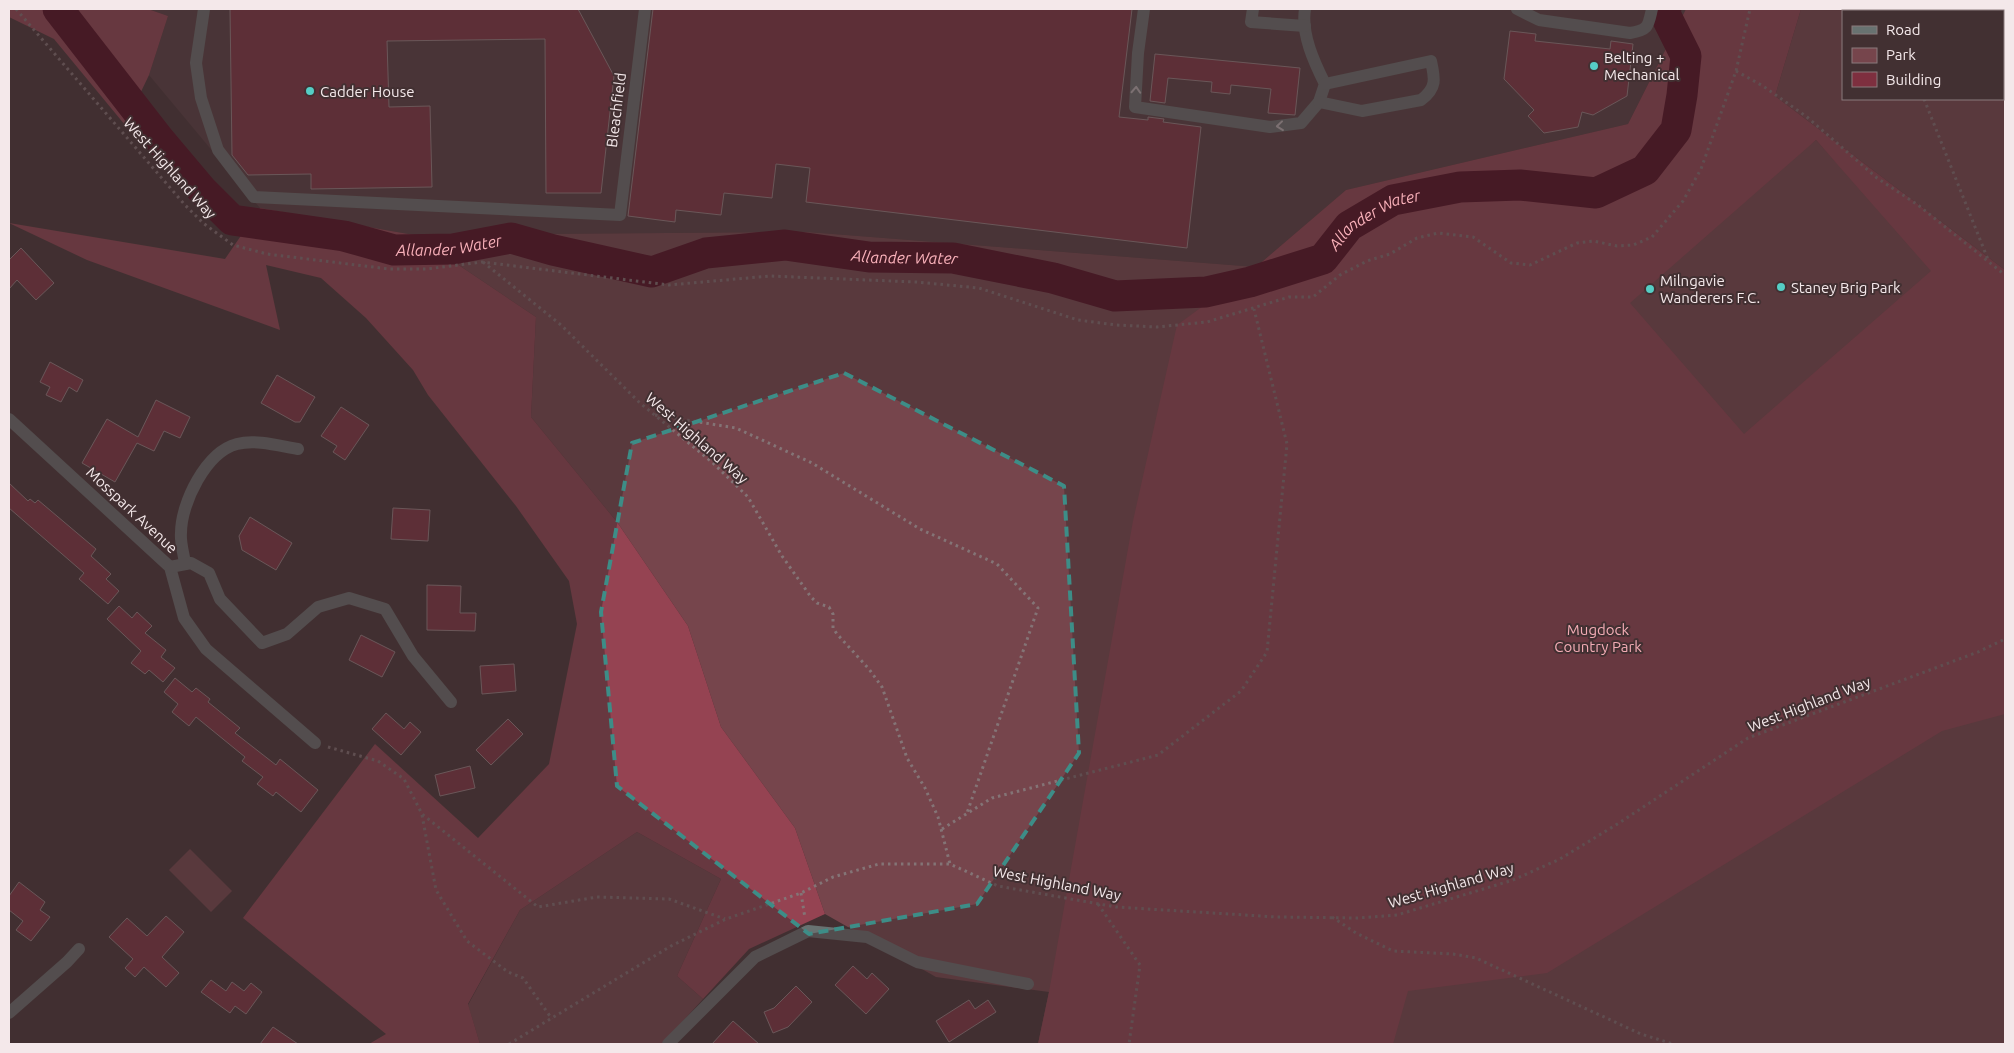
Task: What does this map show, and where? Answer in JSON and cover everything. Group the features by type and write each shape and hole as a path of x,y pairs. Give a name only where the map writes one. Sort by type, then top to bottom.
{"street":[{"name":"Bleachfield","path":"204,9 196,63 201,98 218,150 254,197 620,215 645,9"},
{"path":"1144,9 1138,53 1135,106 1270,126 1300,123 1319,102 1325,84 1312,58 1305,26 1305,9"},
{"path":"1253,9 1251,22 1305,26"},
{"path":"1517,9 1539,20 1630,34 1643,31 1648,26 1652,9"},
{"path":"1319,102 1362,111 1421,100 1429,95 1436,82 1431,61 1325,84"},
{"name":"Mosspark Avenue","path":"9,419 170,567 184,618 206,649 315,743"},
{"path":"185,564 180,533 187,505 200,475 214,456 237,444 268,444 298,449"},
{"path":"170,567 191,563 209,573 220,599 262,643 287,634 318,607 349,598 385,608 414,656 451,702"},
{"path":"668,1044 755,957 808,931 867,937 917,962 1028,984"},
{"path":"9,1013 79,949"}],"path":[{"name":"West Highland Way","path":"16,9 185,205 203,223 234,245 267,254 389,268 427,269 482,262 561,325 654,415 713,463 748,497 782,556 811,597 817,603 829,607 833,614 833,628 837,634 870,669 882,687 907,758 925,788 942,829 950,864 998,886 1098,904 1276,917 1331,916 1357,918 1397,915 1513,880 1560,859 1619,824 1748,738 1978,652 2005,639"},
{"path":"482,262 669,284 770,276 980,288 1078,320 1116,326 1157,327 1208,322 1289,296 1313,296 1340,275 1367,261 1390,254 1417,238 1438,233 1473,237 1511,263 1530,265 1578,243 1593,241 1617,246 1633,245 1652,237 1683,201 1701,169 1736,71 1750,9"},
{"path":"1736,71 1762,86 1807,117 1877,178 1918,205 2005,275"},
{"path":"1924,100 1989,262"},
{"path":"942,829 992,798 1158,755 1240,691 1266,652 1287,444 1254,308"},
{"path":"654,415 736,428 812,463 920,530 997,564 1038,608 967,814"},
{"path":"315,743 378,760 404,779 422,814 436,890 466,941 508,972 523,978 552,1020"},
{"path":"422,814 538,907 597,897 669,899 726,918"},
{"path":"509,1044 552,1020 671,946 726,918 801,893 833,877 879,864 950,864"},
{"path":"801,893 808,931"},
{"path":"1098,904 1140,965 1129,1044"},
{"path":"1331,916 1356,933 1393,951 1453,954 1476,958 1642,1034 1673,1044"}],"highlighted area":[{"path":"844,373 1064,486 1079,753 977,904 809,934 617,786 601,612 632,443"}],"shaded area":[{"path":"148,9 1686,9 1628,124 1346,190 1256,267 807,232 414,235 260,208 149,75 168,16"}],"green space":[{"path":"9,9 148,9 168,16 149,75 125,125 54,39 9,17"},
{"name":"Mugdock Country Park","path":"1686,9 1801,9 1775,96 2005,270 2005,714 1942,731 1547,973 1408,991 1393,1044 1038,1044 1049,992 1133,521 1177,325 1256,267 1346,190 1628,124","holes":["1816,140 1931,271 1744,434 1630,303"]},
{"path":"1801,9 2005,9 2005,270 1775,96"},
{"name":"Mugdock Country Park","path":"1816,140 1835,161 2005,296 2005,1044 1038,1044 1049,992 936,977 825,914 795,828 721,727 688,626 617,522 531,417 536,317 414,235 807,232 1256,267 1179,324 1812,143"},
{"path":"260,208 414,235 536,317 531,417 617,522 688,626 721,727 795,828 825,914 749,949 703,999 677,976 721,879 637,832 520,910 468,1004 480,1044 369,1044 386,1034 243,918 375,744 478,838 549,764 577,624 569,581 516,506 428,395 413,370 366,318 321,278 266,265 280,330 87,260 9,223 225,259"},
{"path":"637,832 721,879 677,976 703,999 662,1044 480,1044 468,1005 520,910"},
{"path":"190,849 232,891 211,912 169,870"}],"building":[{"name":"Cadder House","path":"230,9 578,9 614,76 601,193 546,193 545,39 387,41 389,107 430,106 432,187 311,189 311,174 248,175 232,155"},
{"path":"653,9 1132,9 1119,117 1148,120 1148,117 1164,119 1163,122 1201,127 1187,248 806,202 810,168 776,164 772,198 724,193 721,215 676,210 675,222 628,216"},
{"path":"1510,31 1536,34 1535,41 1610,49 1611,41 1633,44 1627,96 1593,115 1582,112 1578,127 1544,133 1528,116 1534,110 1504,79"},
{"path":"1155,54 1300,68 1295,115 1268,113 1271,89 1231,85 1230,94 1211,92 1212,82 1168,78 1165,103 1150,101"},
{"path":"21,248 54,283 36,300 17,280 9,289 9,260"},
{"path":"50,362 83,380 77,392 69,387 61,402 46,395 50,387 40,382"},
{"path":"277,375 315,397 300,422 295,422 261,403"},
{"path":"156,400 190,417 180,438 164,431 154,451 137,443 115,482 82,463 107,419 138,437"},
{"path":"341,407 369,425 345,460 333,452 337,446 321,436"},
{"path":"9,483 28,501 30,499 35,503 38,500 96,549 91,556 111,574 106,579 119,591 108,604 79,579 84,573 9,508"},
{"path":"393,508 430,510 428,541 391,539"},
{"path":"250,517 292,543 276,570 242,550 239,536"},
{"path":"427,585 461,586 460,613 476,613 475,631 427,630"},
{"path":"119,606 132,618 137,612 152,626 145,633 166,650 161,657 175,668 163,682 149,670 145,674 131,663 141,651 107,619"},
{"path":"361,635 395,652 382,677 349,660"},
{"path":"514,664 516,691 482,694 480,666"},
{"path":"175,678 192,692 196,688 210,699 208,702 240,728 235,733 276,765 280,759 318,790 301,812 276,792 273,796 257,784 263,777 242,761 245,757 196,717 189,726 172,712 178,704 164,692"},
{"path":"386,713 404,729 410,722 421,732 401,755 372,729"},
{"path":"508,719 523,734 491,765 476,750"},
{"path":"470,766 475,788 440,796 435,775"},
{"path":"19,882 45,902 40,910 50,917 31,941 16,930 23,921 9,910 9,896"},
{"path":"166,916 184,932 162,957 179,973 166,987 144,967 135,977 125,968 133,959 109,937 127,918 147,936"},
{"path":"853,966 867,979 872,973 889,989 866,1014 835,985"},
{"path":"211,980 226,991 232,982 244,991 251,983 262,992 246,1014 235,1006 230,1013 201,992"},
{"path":"796,986 812,1002 788,1027 773,1033 764,1012 774,1008"},
{"path":"969,1000 975,1009 988,1000 996,1012 949,1042 936,1021"},
{"path":"733,1021 759,1044 712,1044"},
{"path":"273,1027 298,1044 260,1044"}],"waterway":[{"name":"Allander Water","path":"58,9 159,139 202,190 232,220 344,236 394,250 453,249 511,238 553,250 652,272 706,253 785,245 869,257 953,258 1053,278 1115,296 1206,292 1250,282 1323,259 1349,226 1393,200 1460,187 1520,185 1596,193 1645,170 1676,130 1682,95 1686,56 1664,12 1666,9"}],"place":[{"name":"Belting + Mechanical","path":"1594,66"},
{"name":"Cadder House","path":"310,91"},
{"name":"Staney Brig Park","path":"1781,287"},
{"name":"Milngavie Wanderers F.C.","path":"1650,289"}]}
